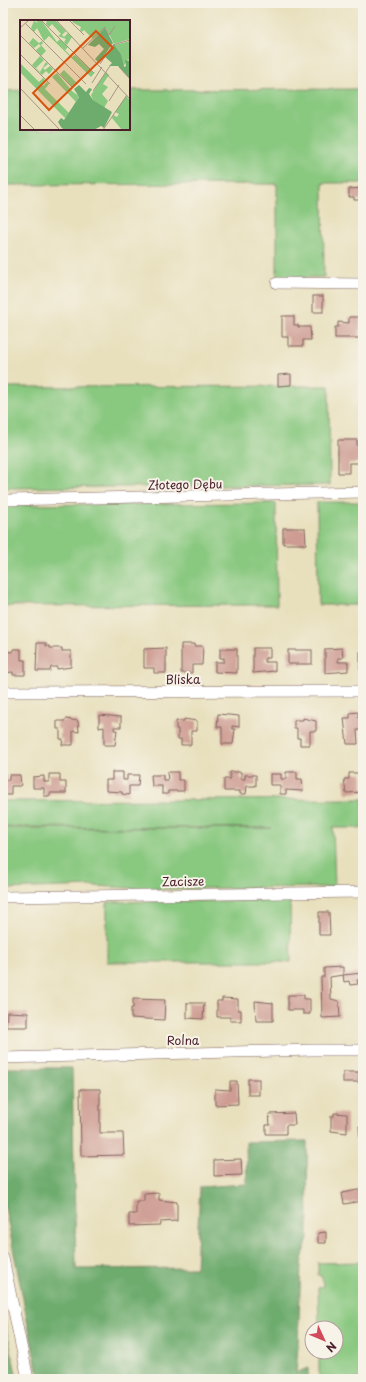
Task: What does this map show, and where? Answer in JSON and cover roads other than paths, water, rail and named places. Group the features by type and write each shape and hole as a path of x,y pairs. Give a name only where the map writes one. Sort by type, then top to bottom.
{"street":[{"path":"277,283 363,284"},
{"name":"Złotego Dębu","path":"8,500 363,492"},
{"name":"Bliska","path":"3,692 363,691"},
{"name":"Zacisze","path":"3,897 363,892"},
{"name":"Rolna","path":"3,1058 363,1050"},
{"path":"3,1258 28,1379"}]}
